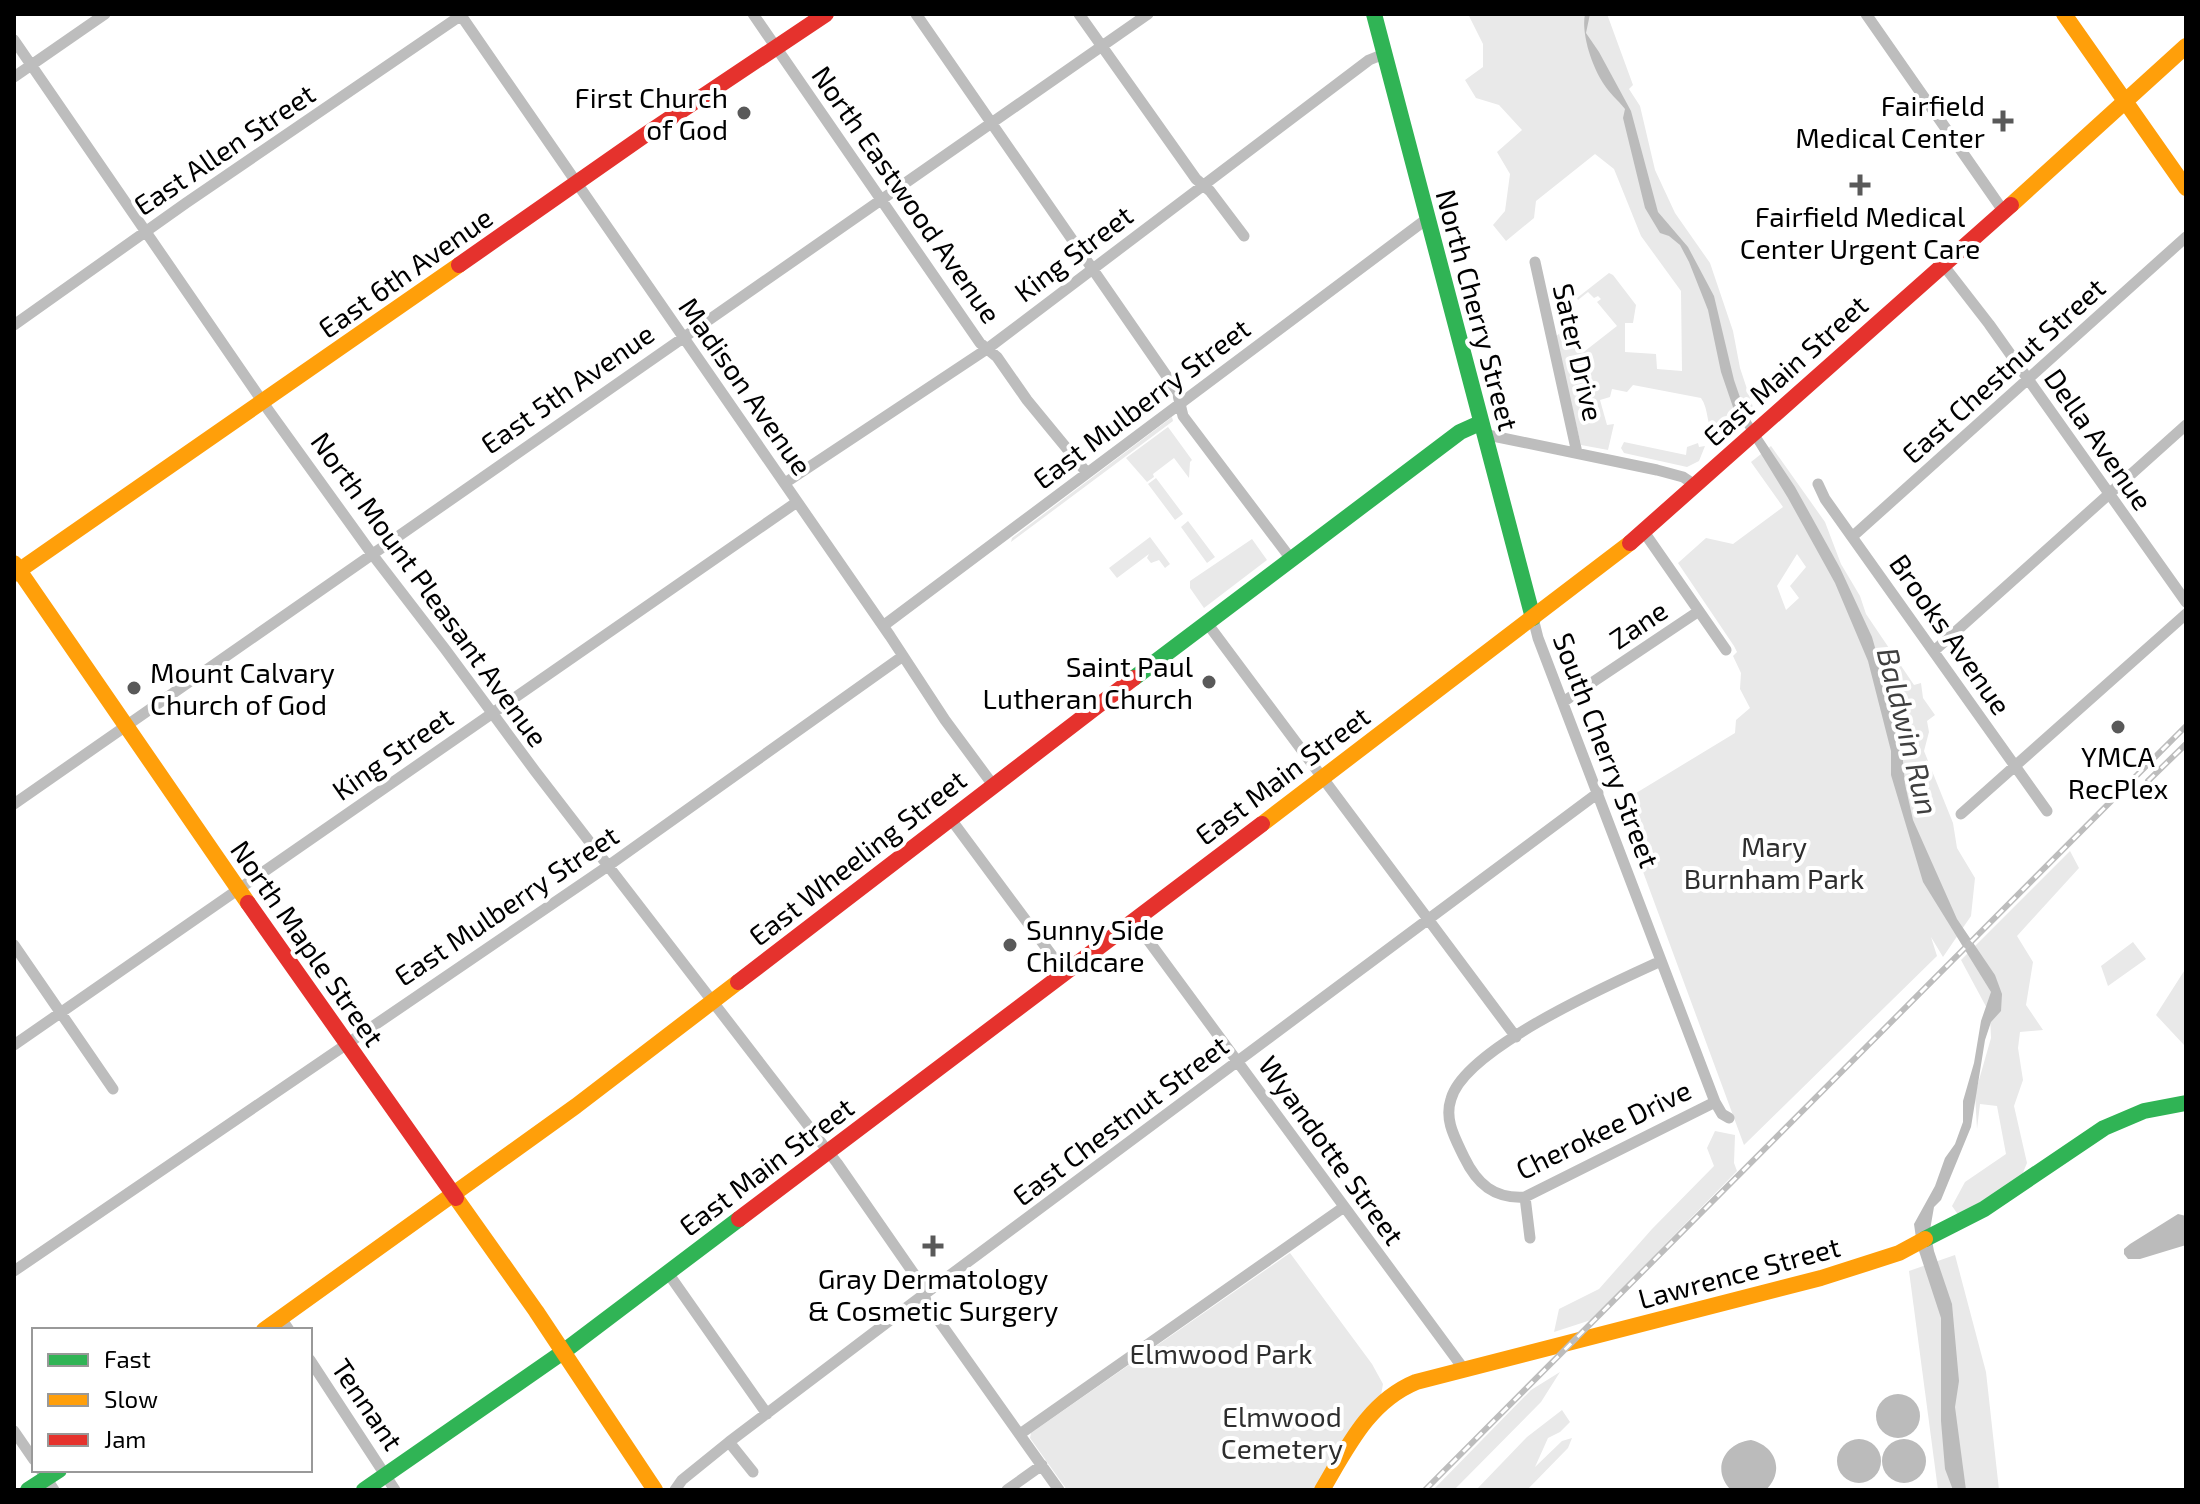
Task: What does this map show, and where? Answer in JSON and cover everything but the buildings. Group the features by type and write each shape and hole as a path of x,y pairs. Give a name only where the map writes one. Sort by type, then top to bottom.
{"street":[{"path":"14,77 105,14"},
{"name":"Madison Avenue","path":"461,14 945,720 993,785"},
{"name":"East Allen Street","path":"14,325 461,14"},
{"name":"North Eastwood Avenue","path":"753,14 978,340 997,357 1027,400 1087,473"},
{"name":"East 6th Avenue","path":"16,569 826,14"},
{"path":"916,14 1177,391 1183,415 1291,559"},
{"path":"1079,14 1196,179 1244,236"},
{"name":"East 5th Avenue","path":"14,804 1148,14"},
{"name":"North Cherry Street","path":"1374,14 1533,618"},
{"path":"1866,14 2004,212"},
{"path":"2064,14 2186,188"},
{"name":"North Mount Pleasant Avenue","path":"14,40 372,554 828,1152 926,1293 927,1304 1059,1490"},
{"name":"East Main Street","path":"364,1490 563,1352 1644,532 2186,46"},
{"name":"King Street","path":"785,483 987,349 1369,60 1384,54"},
{"name":"East Mulberry Street","path":"883,626 1428,218"},
{"name":"East Chestnut Street","path":"1852,537 2186,237"},
{"name":"Sater Drive","path":"1535,262 1577,453"},
{"name":"Della Avenue","path":"1944,266 1989,324 2186,602"},
{"path":"1934,651 2186,425"},
{"path":"1482,428 1683,477 1695,485"},
{"name":"East Wheeling Street","path":"285,1324 1460,432 1482,428"},
{"name":"Brooks Avenue","path":"1818,484 1821,493 2047,811"},
{"name":"King Street","path":"14,1045 797,502"},
{"path":"1644,532 1726,650"},
{"name":"North Maple Street","path":"16,569 345,1043 455,1195 655,1490"},
{"name":"Zane","path":"1563,702 1699,611"},
{"path":"1961,814 2186,614"},
{"name":"South Cherry Street","path":"1533,618 1715,1102 1722,1114 1729,1118"},
{"path":"1207,623 1516,1037"},
{"name":"East Mulberry Street","path":"14,1271 608,866 903,656"},
{"name":"East Chestnut Street","path":"675,1490 682,1480 729,1442 926,1293 1598,793"},
{"path":"950,818 1065,973"},
{"name":"Wyandotte Street","path":"1134,921 1463,1368"},
{"path":"14,945 113,1089"},
{"name":"Cherokee Drive","path":"1661,961 1597,990 1516,1037 1462,1077 1451,1097 1449,1119 1453,1135 1479,1182 1501,1195 1525,1197 1715,1102"},
{"name":"Lawrence Street","path":"1322,1490 1368,1419 1387,1398 1410,1384 1821,1278 1911,1247 1984,1209 2104,1128 2144,1111 2186,1103"},
{"path":"1525,1197 1530,1238"},
{"path":"1020,1434 1344,1207"},
{"path":"668,1273 767,1414"},
{"name":"Tennant","path":"312,1363 395,1490"},
{"path":"14,1431 32,1457"},
{"path":"729,1442 753,1472"},
{"path":"1007,1490 1042,1465"},
{"path":"28,1490 50,1477"}],"green space":[{"path":"1468,14 1607,14 1633,85 1629,89 1640,106 1655,170 1675,213 1710,263 1733,331 1740,368 1754,410 1731,432 1717,432 1714,436 1701,398 1633,385 1627,392 1612,389 1610,397 1600,400 1607,425 1614,424 1608,450 1581,445 1555,337 1569,326 1573,337 1585,351 1617,326 1597,302 1601,299 1598,296 1594,298 1588,292 1577,298 1609,273 1613,275 1636,305 1633,323 1625,323 1625,352 1656,354 1657,369 1682,371 1681,291 1641,236 1614,169 1595,154 1536,201 1534,218 1506,241 1493,225 1505,211 1510,174 1497,152 1522,130 1499,105 1476,98 1465,80 1483,67 1483,44"},
{"path":"1172,417 1173,421 1011,542 1012,538"},
{"path":"1168,427 1192,460 1189,478 1174,458 1147,482 1126,458"},
{"path":"1624,442 1686,455 1687,447 1698,443 1699,447 1705,446 1699,461 1687,467 1624,453 1621,448"},
{"name":"Mary Burnham Park","path":"1771,446 1825,522 1841,564 1860,596 1866,614 1914,685 1921,683 1923,698 1935,715 1927,721 1929,732 1924,751 1953,823 1957,848 1975,878 1971,916 1943,957 1931,937 1937,956 1744,1145 1618,804 1735,733 1736,720 1750,708 1740,689 1741,673 1733,656 1737,652 1678,563 1706,538 1733,544 1783,507 1751,462","holes":["1797,554 1806,567 1790,586 1799,598 1786,610 1777,586"]},
{"path":"1156,478 1183,514 1175,520 1148,484"},
{"path":"1188,521 1215,557 1207,563 1181,527"},
{"path":"1150,537 1170,564 1165,568 1159,560 1151,563 1147,558 1149,554 1117,578 1109,568"},
{"path":"1252,539 1267,560 1204,608 1190,588 1190,581"},
{"path":"2070,851 2079,868 2017,936 2033,962 2026,1005 2043,1030 2020,1032 2018,1048 2023,1080 2014,1106 2027,1163 2022,1175 1959,1216 1952,1206 1965,1182 2006,1154 1997,1106 1980,1104 1977,1129 1975,1094 1991,1038 1990,1014 1961,960"},
{"path":"2133,942 2146,959 2108,986 2101,966"},
{"path":"2186,968 2186,1043 2184,1045 2156,1015"},
{"path":"1715,1131 1735,1135 1734,1163 1737,1171 1591,1320 1554,1332 1559,1309 1599,1289 1714,1166 1707,1148"},
{"name":"Elmwood Cemetery","path":"1290,1253 1372,1364 1383,1384 1381,1395 1316,1490 1067,1490 1030,1438 1031,1433"},
{"path":"1955,1255 1986,1372 1999,1490 1938,1490 1909,1271"},
{"path":"1560,1372 1541,1402 1454,1490 1433,1490 1531,1390"},
{"path":"1562,1410 1570,1422 1548,1438 1535,1467 1562,1441 1572,1438 1568,1448 1527,1490 1476,1490 1527,1437"}],"shaded area":[{"path":"1585,14 1590,14 1586,33 1631,111 1658,212 1688,247 1714,296 1745,412 1795,487 1840,568 1872,637 1901,738 1905,784 1913,820 1957,919 1995,975 2002,994 2001,1011 1991,1022 1985,1040 1971,1127 1941,1200 1934,1207 1930,1230 1952,1304 1959,1381 1955,1407 1966,1490 1953,1490 1945,1469 1941,1421 1941,1318 1917,1245 1914,1224 1935,1186 1963,1122 1963,1101 1981,1021 1991,992 1923,882 1891,775 1891,751 1868,661 1835,583 1734,410 1721,372 1708,310 1689,262 1680,245 1660,233 1645,208 1623,118 1625,109 1605,87 1595,68 1586,40"},
{"path":"2178,1214 2186,1216 2186,1245 2140,1259 2128,1259 2124,1249"},
{"path":"1898,1394 1913,1401 1920,1416 1913,1431 1898,1438 1883,1431 1876,1416 1883,1401"},
{"path":"1859,1439 1875,1445 1881,1461 1875,1477 1859,1483 1843,1477 1837,1461 1843,1445"},
{"path":"1904,1439 1919,1446 1926,1461 1919,1476 1904,1483 1889,1476 1882,1461 1889,1446"},
{"path":"1751,1440 1772,1453 1776,1467 1772,1483 1766,1490 1731,1490 1722,1474 1723,1459 1734,1446"}],"railway":[{"path":"1425,1490 2186,726"},
{"path":"2148,781 2186,744"}],"traffic: fast":[{"path":"1374,14 1533,618"},
{"path":"1134,678 1460,432 1480,423"},
{"path":"1925,1239 1984,1209 2104,1128 2144,1111 2186,1103"},
{"path":"364,1490 563,1352 739,1219"},
{"path":"28,1490 56,1472"}],"traffic: slow":[{"path":"2064,14 2186,188"},
{"path":"2011,205 2186,46"},
{"path":"14,574 459,265"},
{"path":"1262,824 1630,543"},
{"path":"14,563 248,903"},
{"path":"267,1328 576,1106 738,982"},
{"path":"456,1198 536,1311 655,1490"},
{"path":"1322,1490 1350,1443 1372,1414 1385,1401 1416,1382 1821,1278 1899,1253 1925,1239"}],"traffic: jam":[{"path":"459,265 826,14"},
{"path":"1630,543 2011,205"},
{"path":"738,982 1134,678"},
{"path":"739,1219 1262,824"},
{"path":"248,903 456,1198"}],"place":[{"name":"First Church of God","path":"744,113"},
{"name":"Fairfield Medical Center","path":"2003,121"},
{"name":"Fairfield Medical Center Urgent Care","path":"1860,185"},
{"name":"Saint Paul Lutheran Church","path":"1209,682"},
{"name":"Mount Calvary Church of God","path":"134,688"},
{"name":"YMCA RecPlex","path":"2118,727"},
{"name":"Sunny Side Childcare","path":"1010,945"},
{"name":"Gray Dermatology & Cosmetic Surgery","path":"933,1246"}],"water label":[{"name":"Baldwin Run","path":"1909,731"}],"park label":[{"name":"Elmwood Park","path":"1221,1353"}]}
